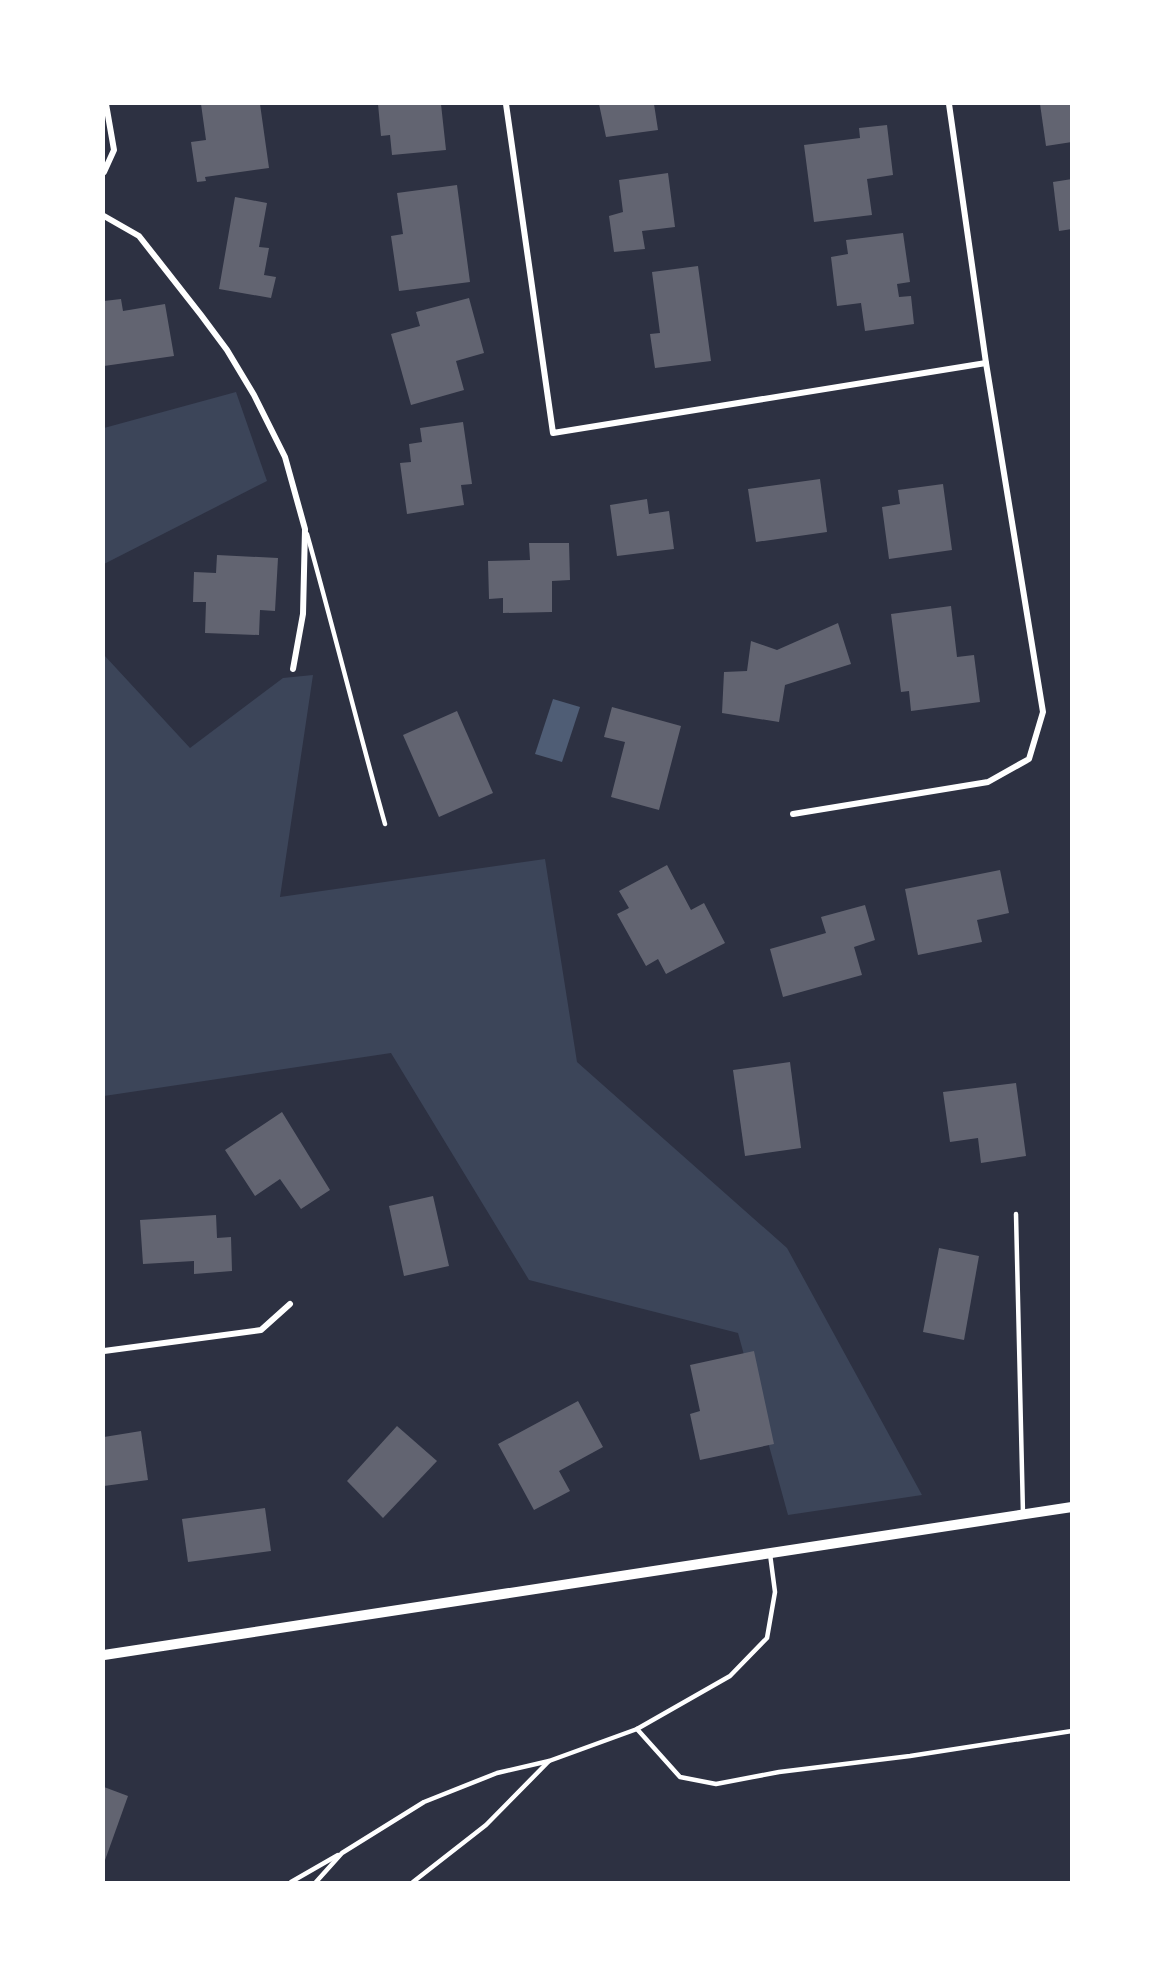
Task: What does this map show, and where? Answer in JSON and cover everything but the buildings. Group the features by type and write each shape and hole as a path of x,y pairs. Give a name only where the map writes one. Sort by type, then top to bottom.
{"street":[{"path":"104,172 114,150 106,104"},
{"path":"506,104 553,433 986,363"},
{"path":"793,814 988,782 1029,759 1043,712 986,363 949,104"},
{"path":"104,216 139,236 227,350 254,395 285,457 305,529 303,614 293,669"},
{"path":"104,1351 261,1330 290,1304"},
{"path":"104,1655 1071,1507"}],"lane":[{"path":"305,529 385,824"},
{"path":"1016,1214 1023,1514"},
{"path":"291,1882 424,1802 497,1773 549,1761 637,1729 730,1676 767,1638 775,1592 770,1553"},
{"path":"637,1729 680,1777 716,1784 779,1772 910,1756 1071,1731"},
{"path":"413,1882 486,1825 549,1761"},
{"path":"316,1882 342,1853"}],"shaded area":[{"path":"236,392 267,481 104,564 104,428"},
{"path":"104,655 190,748 283,678 313,675 280,897 545,859 577,1062 787,1248 922,1495 788,1515 738,1333 529,1280 391,1053 104,1096"},
{"path":"553,699 580,707 562,762 535,754"}]}
